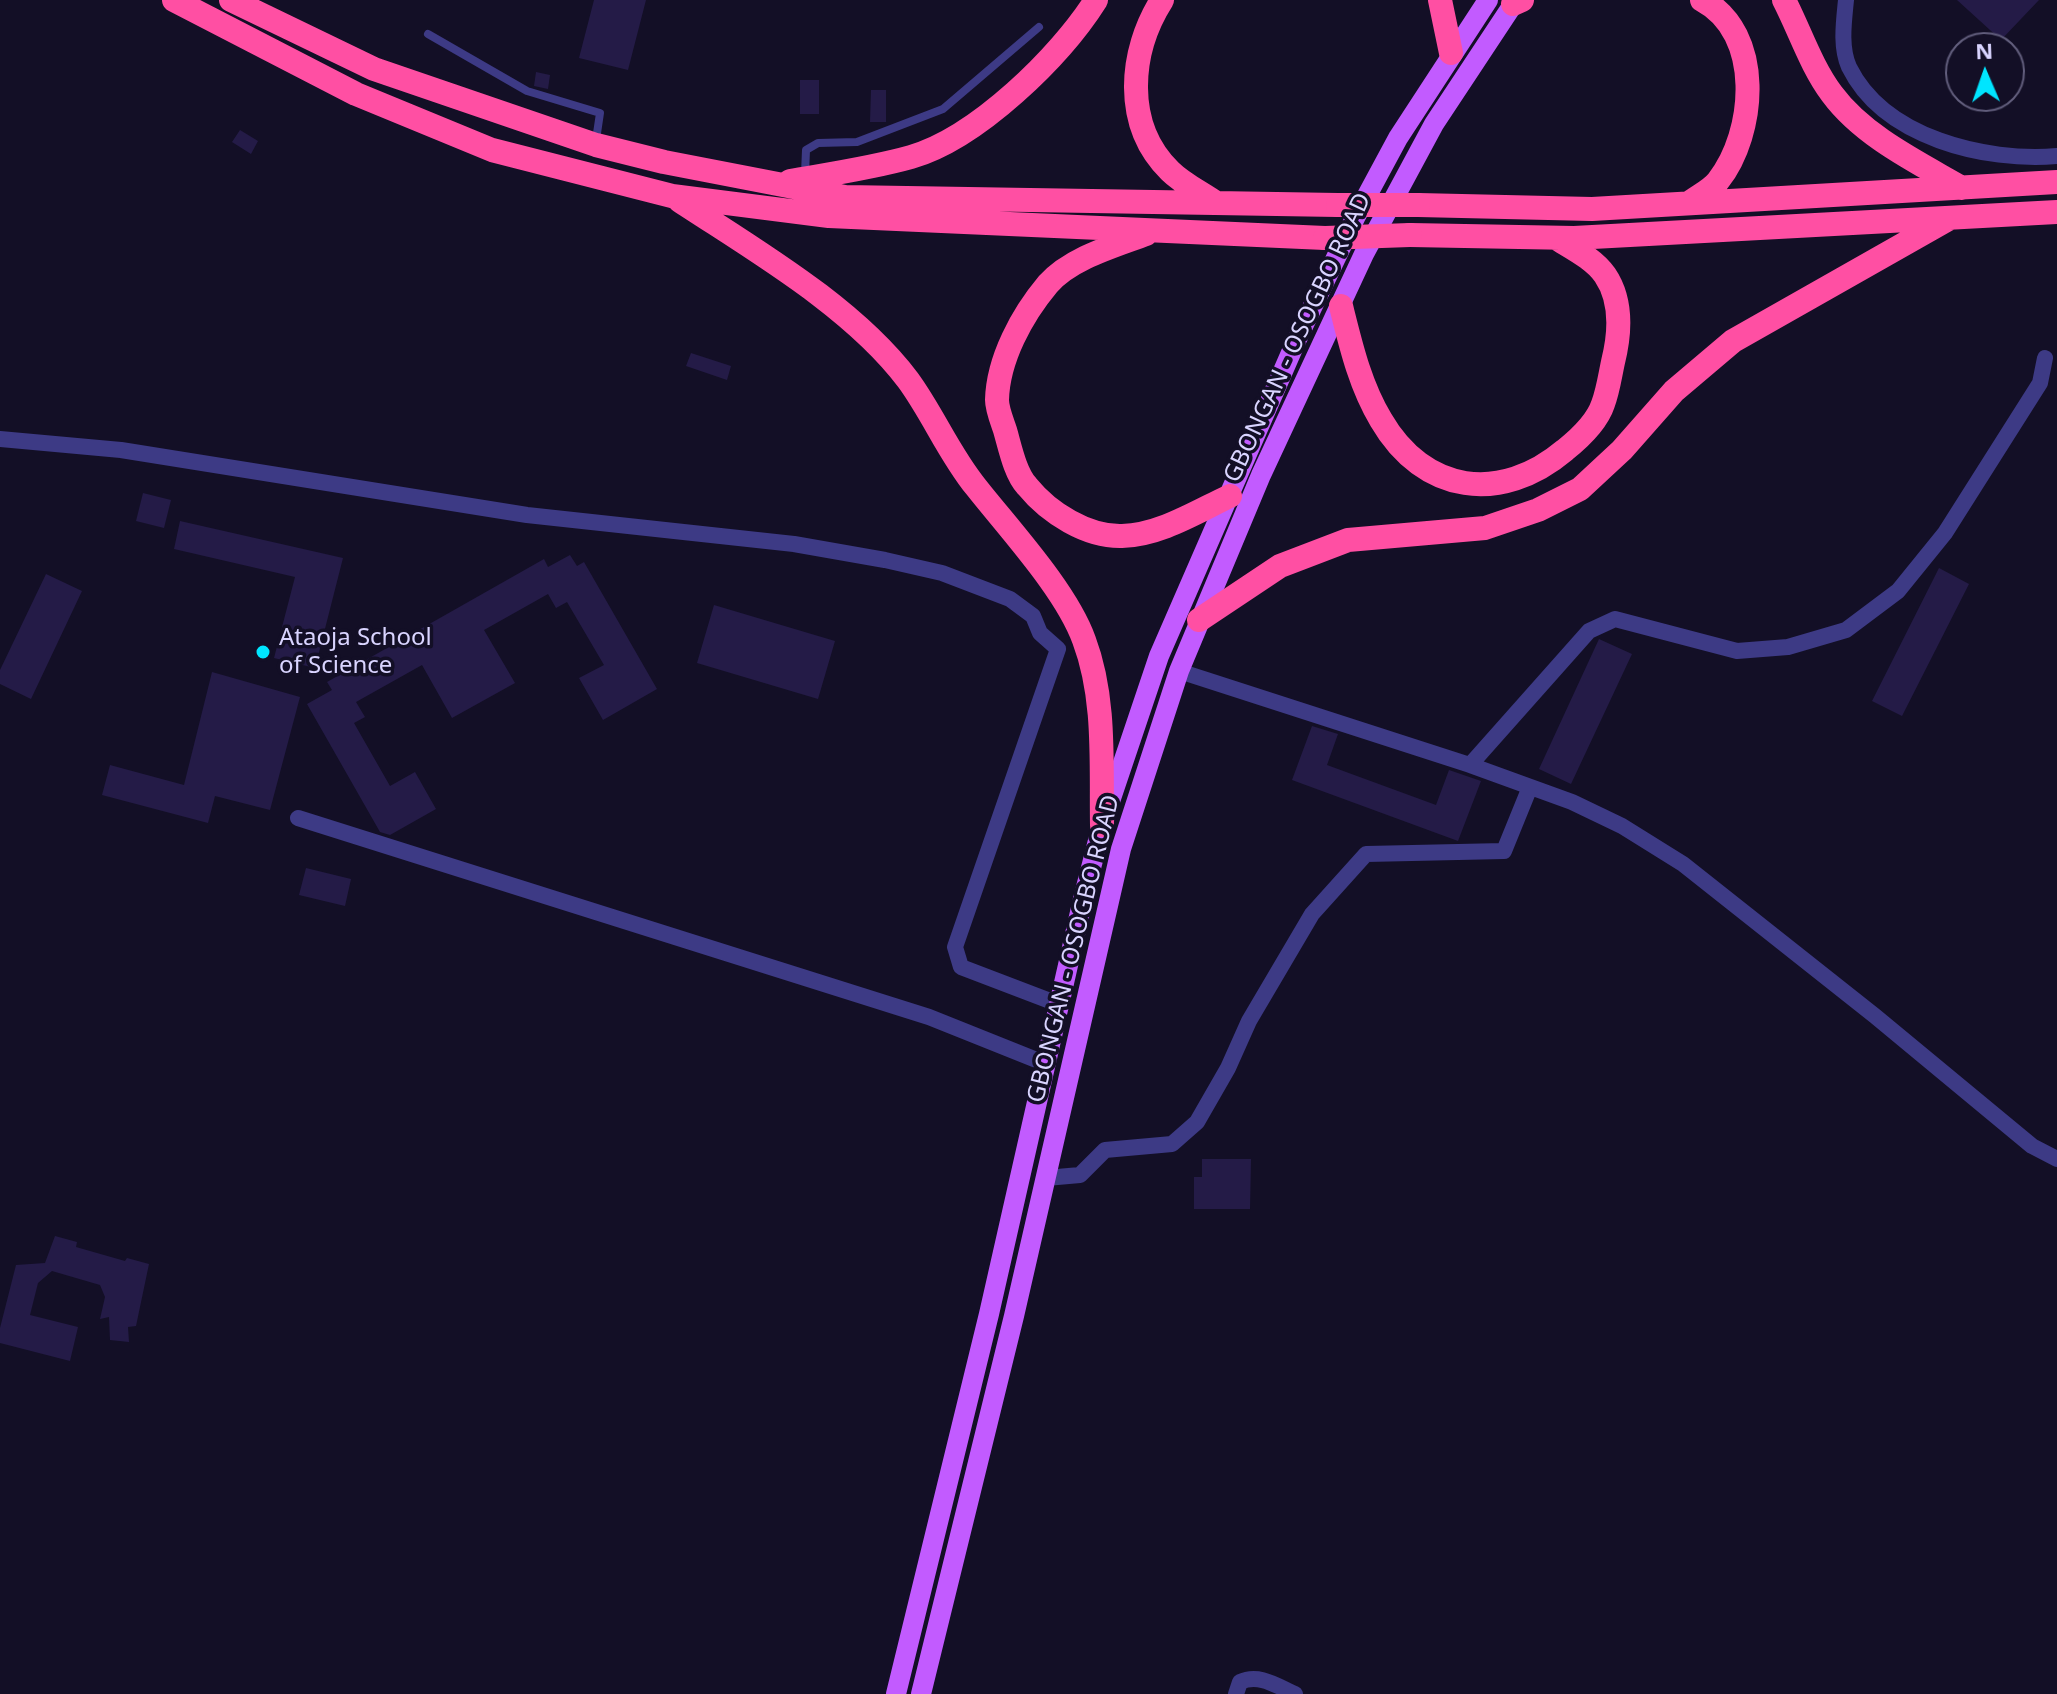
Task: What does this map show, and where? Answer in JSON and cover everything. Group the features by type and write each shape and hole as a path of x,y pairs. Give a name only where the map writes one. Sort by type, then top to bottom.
{"highway":[{"path":"174,0 356,94 492,150 672,196 829,216 1325,238 1410,235 1556,238 2057,212"},
{"path":"231,0 374,69 596,145 845,197 1592,209 2057,182"},
{"path":"774,183 913,156 967,130 1022,84 1069,37 1096,0"},
{"path":"1162,0 1150,19 1134,73 1138,114 1152,149 1171,172 1216,203"},
{"path":"1440,0 1451,53"},
{"path":"1689,203 1716,183 1731,159 1748,102 1748,63 1732,32 1710,4 1702,0"},
{"path":"1784,0 1833,95 1869,129 1962,188"},
{"path":"672,196 781,268 843,314 907,379 966,476 1044,572 1084,639 1101,709 1102,825"},
{"path":"1199,620 1280,566 1348,540 1485,528 1538,510 1580,489 1622,450 1674,391 1733,341 1950,218"},
{"path":"1153,231 1098,253 1049,283 1006,352 997,402 1010,447 1025,485 1054,511 1091,532 1119,536 1150,533 1230,496"},
{"path":"1341,306 1358,376 1382,422 1401,447 1416,462 1439,475 1477,487 1498,485 1531,474 1560,455 1582,436 1603,406 1618,342 1617,303 1604,274 1556,238"}],"main road":[{"name":"GBONGAN - OSOGBO ROAD","path":"896,1694 989,1314 1044,1063 1102,825 1159,656 1297,339 1356,216 1398,138 1488,0"},
{"name":"GBONGAN - OSOGBO ROAD","path":"921,1694 1046,1178 1121,849 1179,671 1261,475 1382,219 1434,124 1517,1"}],"street":[{"path":"1846,0 1844,43 1848,65 1869,96 1939,143 1996,157 2057,156"},
{"path":"1470,765 1589,631 1615,619 1737,651 1788,647 1846,630 1898,591 1945,533 2040,383 2045,358"},
{"path":"0,439 183,459 527,515 794,544 942,573 1010,599 1033,616 1040,633 1058,649 955,947 956,957 961,967 1058,1004"},
{"path":"1179,671 1470,765 1622,826 1683,864 1875,1016 2032,1146 2057,1159"},
{"path":"1046,1178 1080,1175 1105,1150 1172,1144 1197,1122 1286,957 1312,914 1344,875 1366,854 1504,851 1530,787"},
{"path":"298,818 929,1017 1044,1063"},
{"path":"1236,1694 1240,1682 1259,1678 1295,1694"}],"lane":[{"path":"804,178 806,150 818,143 857,142 943,109 1039,27"},
{"path":"428,34 527,91 600,113 596,145"}],"building":[{"path":"594,0 646,0 628,70 579,58"},
{"path":"1957,0 2039,0 2009,32 1992,32"},
{"path":"536,72 550,75 548,89 534,86"},
{"path":"800,80 819,80 819,114 800,114"},
{"path":"871,90 886,90 886,122 870,122"},
{"path":"240,130 258,141 251,154 232,142"},
{"path":"691,353 731,366 727,380 686,366"},
{"path":"143,493 171,500 164,528 136,521"},
{"path":"180,521 343,558 315,668 274,658 295,577 174,549"},
{"path":"570,555 577,566 584,562 657,689 603,720 579,678 604,665 567,602 556,608 548,594 484,630 515,683 452,718 422,665 356,702 365,717 354,723 390,786 415,772 436,809 390,835 380,832 307,704 332,690 327,682 544,559 548,567"},
{"path":"1939,568 1969,584 1902,716 1872,701"},
{"path":"46,574 82,591 31,699 0,684 0,670"},
{"path":"714,605 835,641 818,699 697,663"},
{"path":"1599,639 1632,654 1571,784 1539,769"},
{"path":"212,672 300,697 270,810 215,796 208,823 102,795 110,765 184,785"},
{"path":"1312,726 1338,734 1327,765 1436,805 1449,770 1481,781 1458,841 1292,780"},
{"path":"306,868 351,879 345,906 299,895"},
{"path":"1202,1159 1251,1159 1250,1209 1194,1209 1194,1177 1202,1177"},
{"path":"55,1236 77,1242 76,1247 125,1261 127,1258 149,1264 136,1326 128,1327 129,1342 110,1340 109,1317 100,1319 105,1297 100,1285 52,1271 38,1283 30,1315 78,1327 70,1361 0,1343 0,1328 16,1265 45,1263"}],"place":[{"name":"Ataoja School of Science","path":"263,652"}]}
